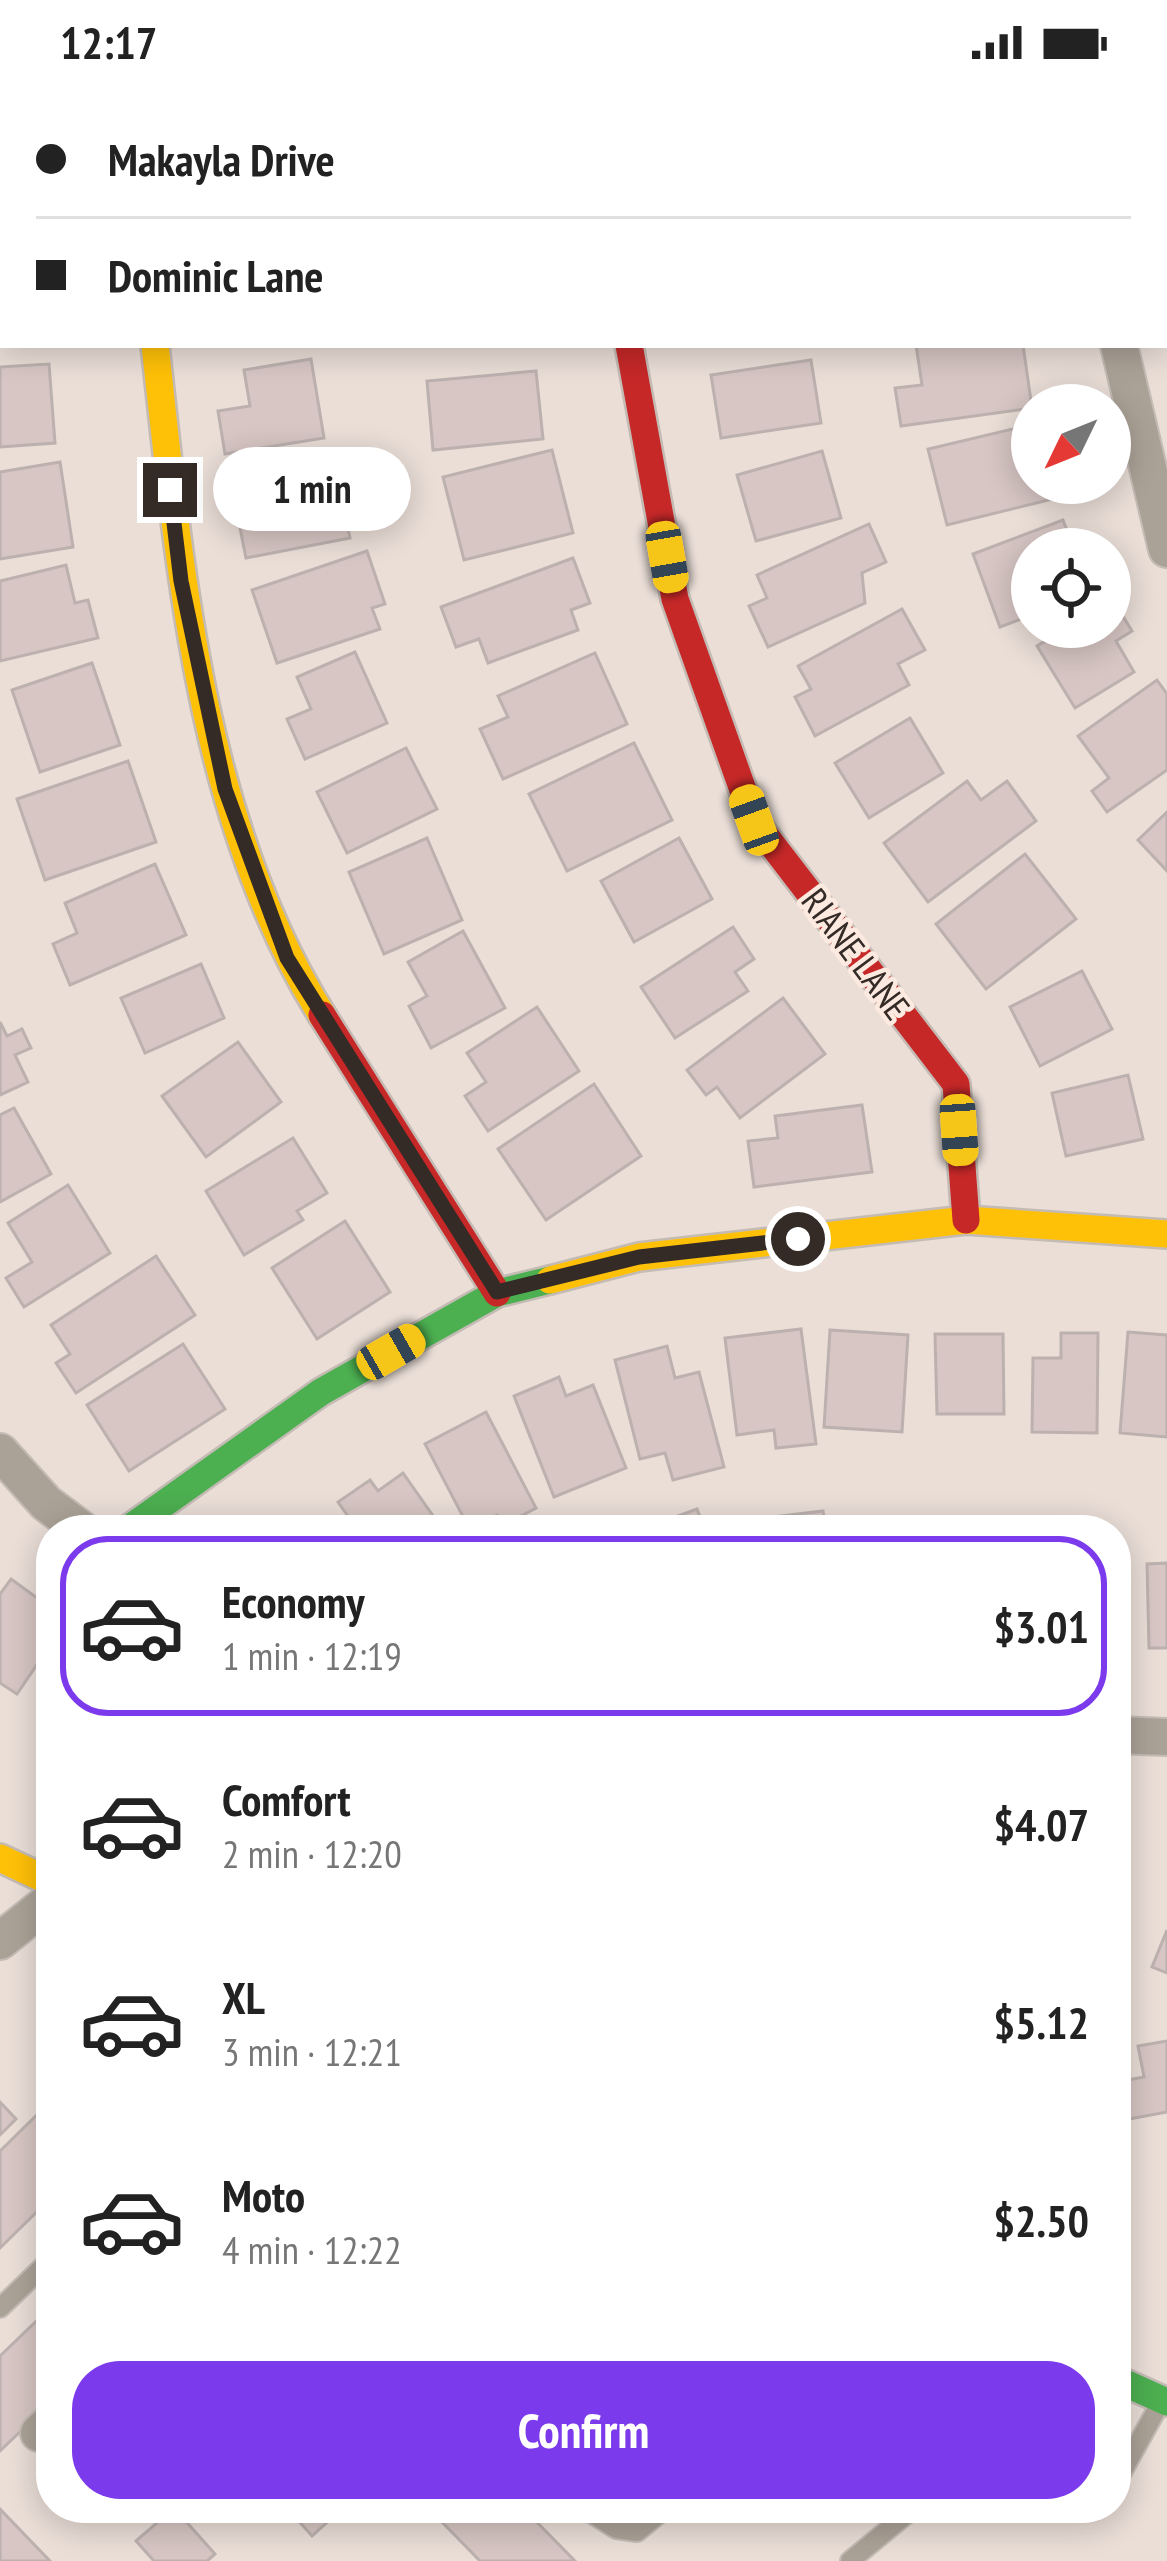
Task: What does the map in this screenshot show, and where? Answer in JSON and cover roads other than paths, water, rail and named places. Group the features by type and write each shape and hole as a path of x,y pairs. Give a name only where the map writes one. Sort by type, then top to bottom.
{"street":[{"path":"155,348 181,581 233,810 287,958 497,1292"},
{"name":"RIANE LANE","path":"630,348 675,599 754,820 956,1084 966,1220"},
{"path":"1120,348 1167,549"},
{"path":"150,1515 321,1392 497,1292 639,1257 966,1220 1167,1234"},
{"path":"0,1452 62,1515"},
{"path":"1131,1736 1167,1737"},
{"path":"0,1858 36,1875"},
{"path":"0,1941 36,1912"},
{"path":"1131,2386 1165,2401"}],"lane":[{"path":"0,2308 36,2273"},
{"path":"1131,2458 1165,2401"},
{"path":"607,2523 637,2532 648,2523"},
{"path":"850,2561 896,2523"}]}
